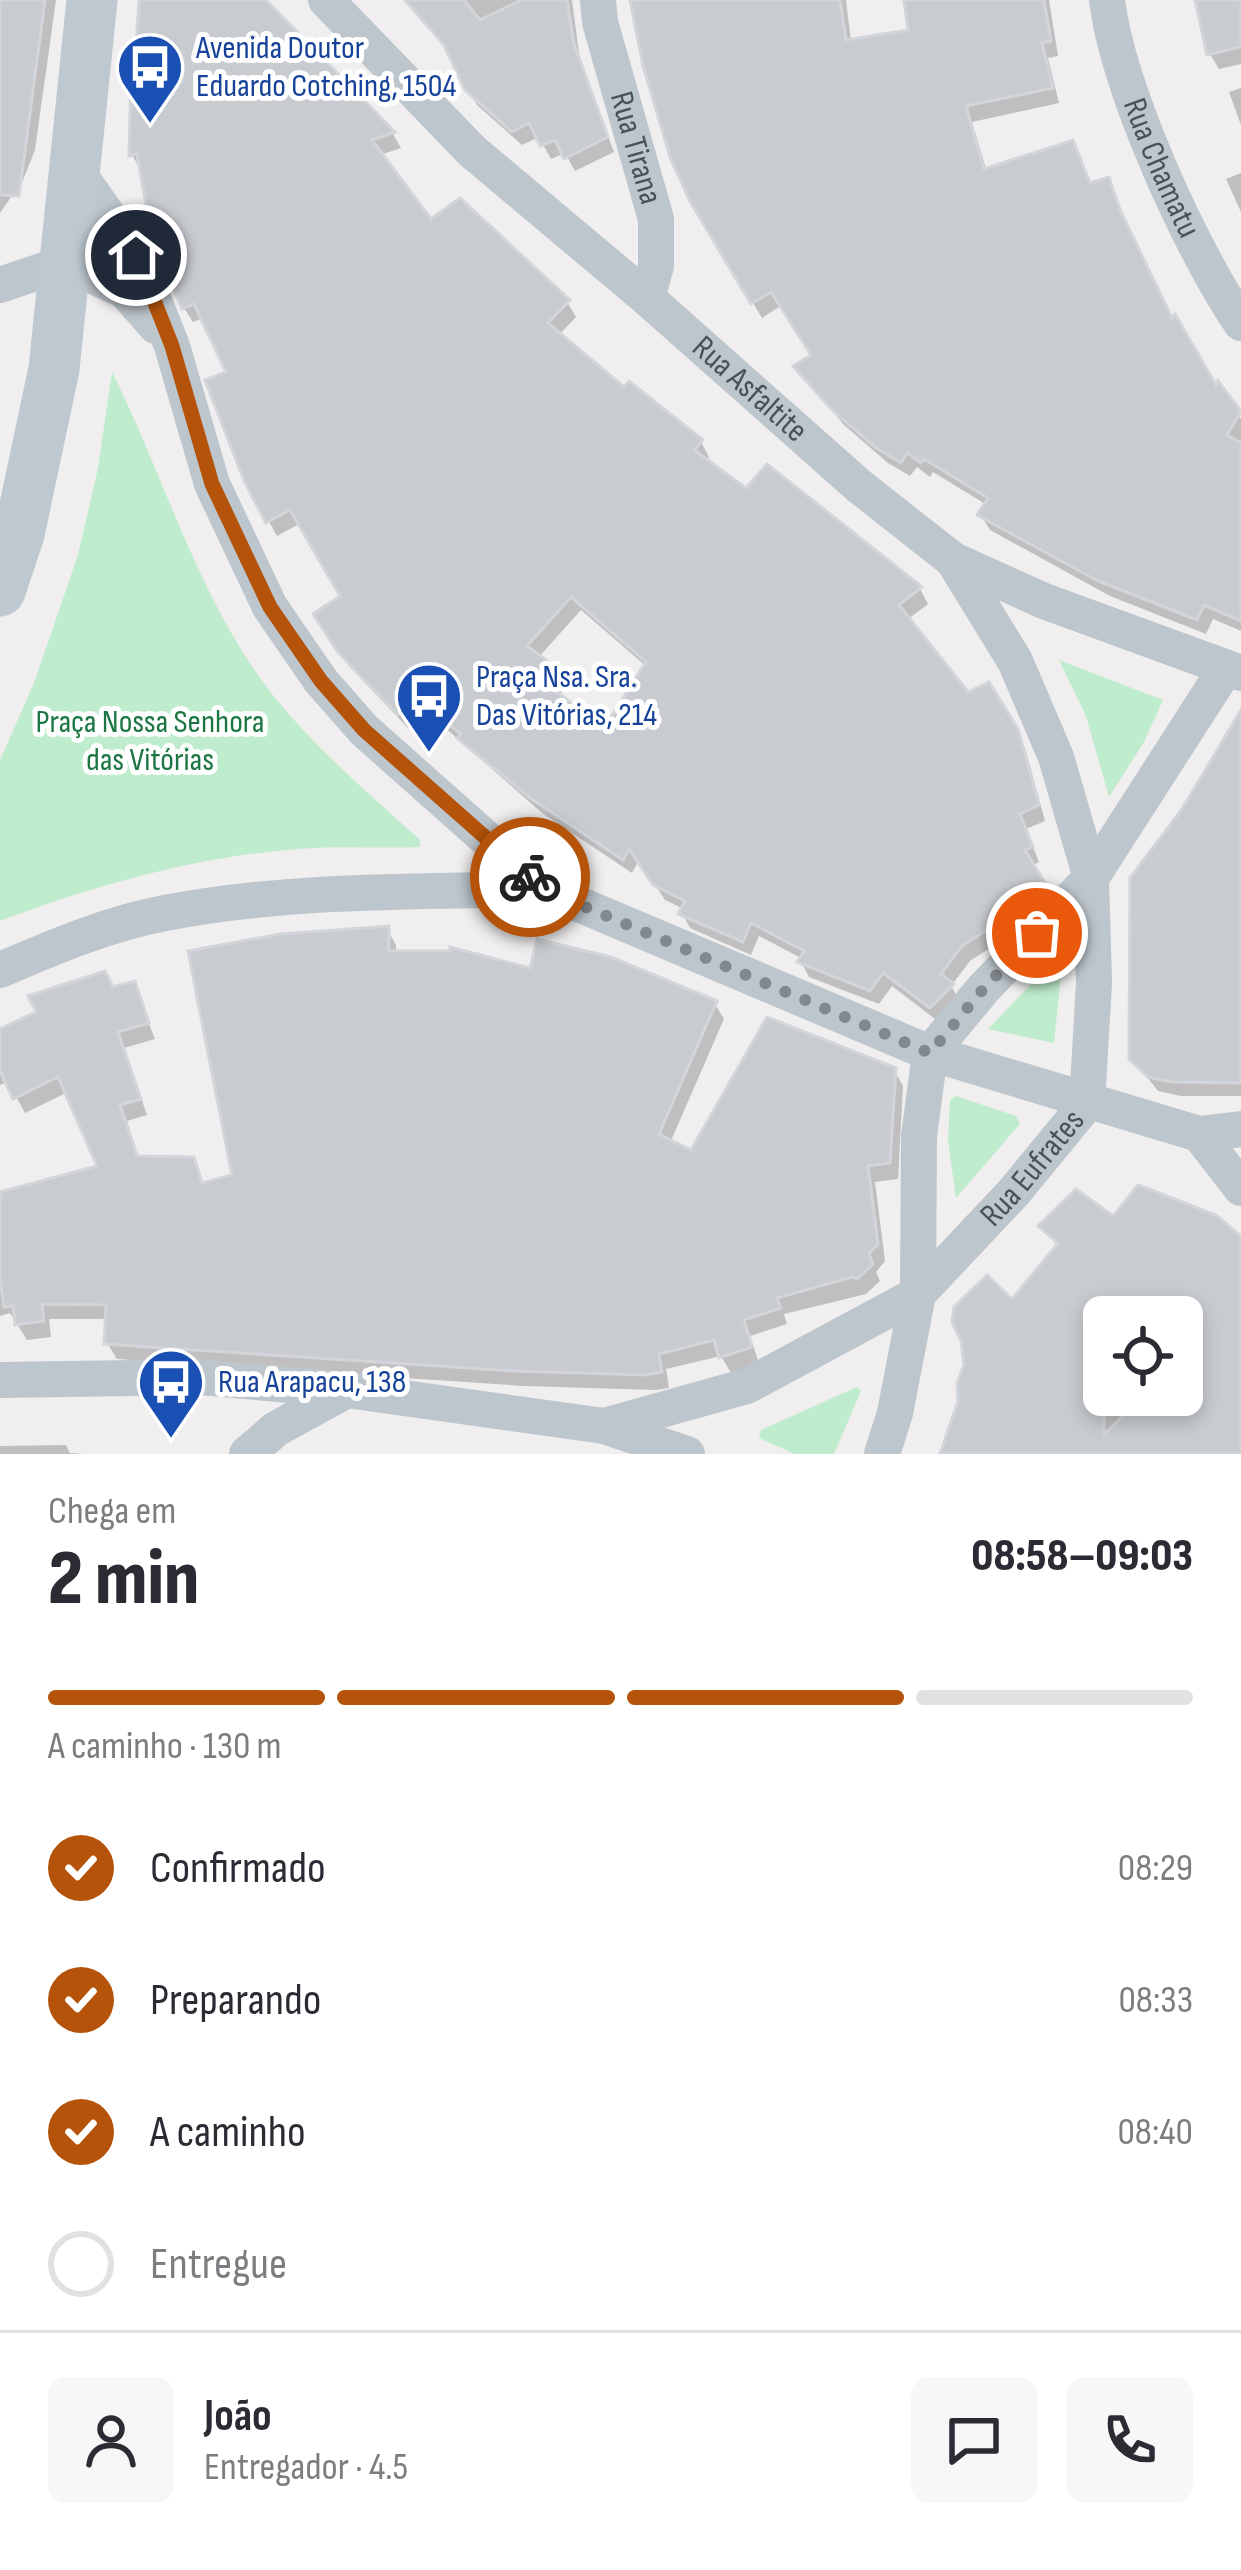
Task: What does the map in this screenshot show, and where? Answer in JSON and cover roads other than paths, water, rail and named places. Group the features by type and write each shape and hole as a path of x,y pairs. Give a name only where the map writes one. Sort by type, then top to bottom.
{"main road":[{"path":"0,591 19,534 54,369 92,0"}],"street":[{"name":"Rua Asfaltite","path":"326,0 472,152 647,298 859,486 953,560 1044,601 1234,670"},
{"name":"Rua Tirana","path":"598,0 606,45 656,219 656,266 647,298"},
{"name":"Rua Chamatu","path":"1107,0 1110,24 1141,117 1183,218 1241,323"},
{"path":"75,169 136,255 172,346 212,484 270,607 321,681 364,730 543,889 930,1053 1199,1134 1241,1129"},
{"path":"0,285 65,263 125,291 172,346"},
{"name":"Rua Eufrates","path":"604,1426 746,1386 918,1294 1014,1192 1088,1102 1094,983 1091,878 1056,757 1023,680 953,560"},
{"path":"882,1454 918,1294 919,1136 930,1053 984,988 1091,878 1234,670"},
{"path":"0,970 82,935 163,914 251,899 543,889"},
{"path":"1199,1134 1241,1188"},
{"path":"0,1380 199,1377 347,1390 604,1426 688,1454"},
{"path":"247,1454 276,1429 347,1390"}],"place":[{"name":"Avenida Doutor Eduardo Cotching, 1504","path":"150,126"},
{"name":"Praça Nsa. Sra. Das Vitórias, 214","path":"429,755"},
{"name":"Rua Arapacu, 138","path":"171,1441"}],"park label":[{"name":"Praça Nossa Senhora das Vitórias","path":"150,741"}]}
